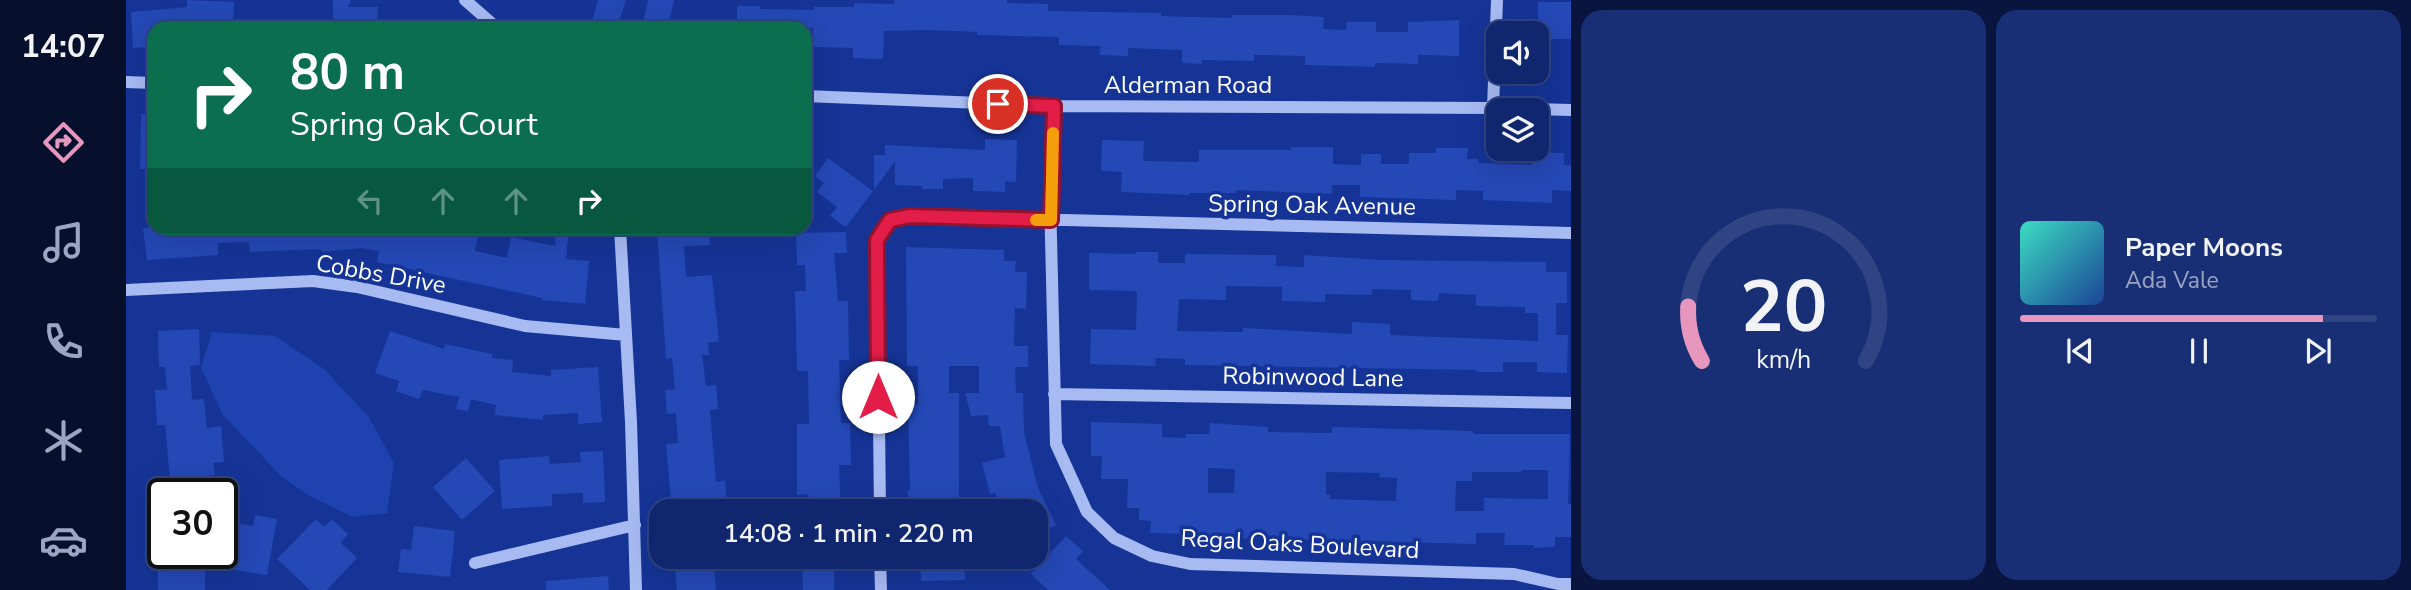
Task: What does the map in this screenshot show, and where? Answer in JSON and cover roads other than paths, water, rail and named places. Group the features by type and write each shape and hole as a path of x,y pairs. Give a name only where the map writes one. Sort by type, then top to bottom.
{"street":[{"path":"466,0 489,21"},
{"path":"1493,98 1497,0"},
{"path":"126,82 147,83"},
{"name":"Alderman Road","path":"812,96 1054,106 1486,108"},
{"name":"Regal Oaks Boulevard","path":"1054,106 1051,220 1056,444 1087,512 1114,538 1152,556 1189,564 1514,574 1558,584 1571,584"},
{"name":"Alderman Road","path":"1549,109 1571,110"},
{"name":"Spring Oak Avenue","path":"880,499 877,240 890,220 899,217 1571,233"},
{"path":"620,235 636,590"},
{"name":"Cobbs Drive","path":"126,290 313,281 357,287 525,326 626,335"},
{"name":"Robinwood Lane","path":"1054,394 1571,403"},
{"path":"475,563 635,525"},
{"path":"880,569 881,590"}]}
